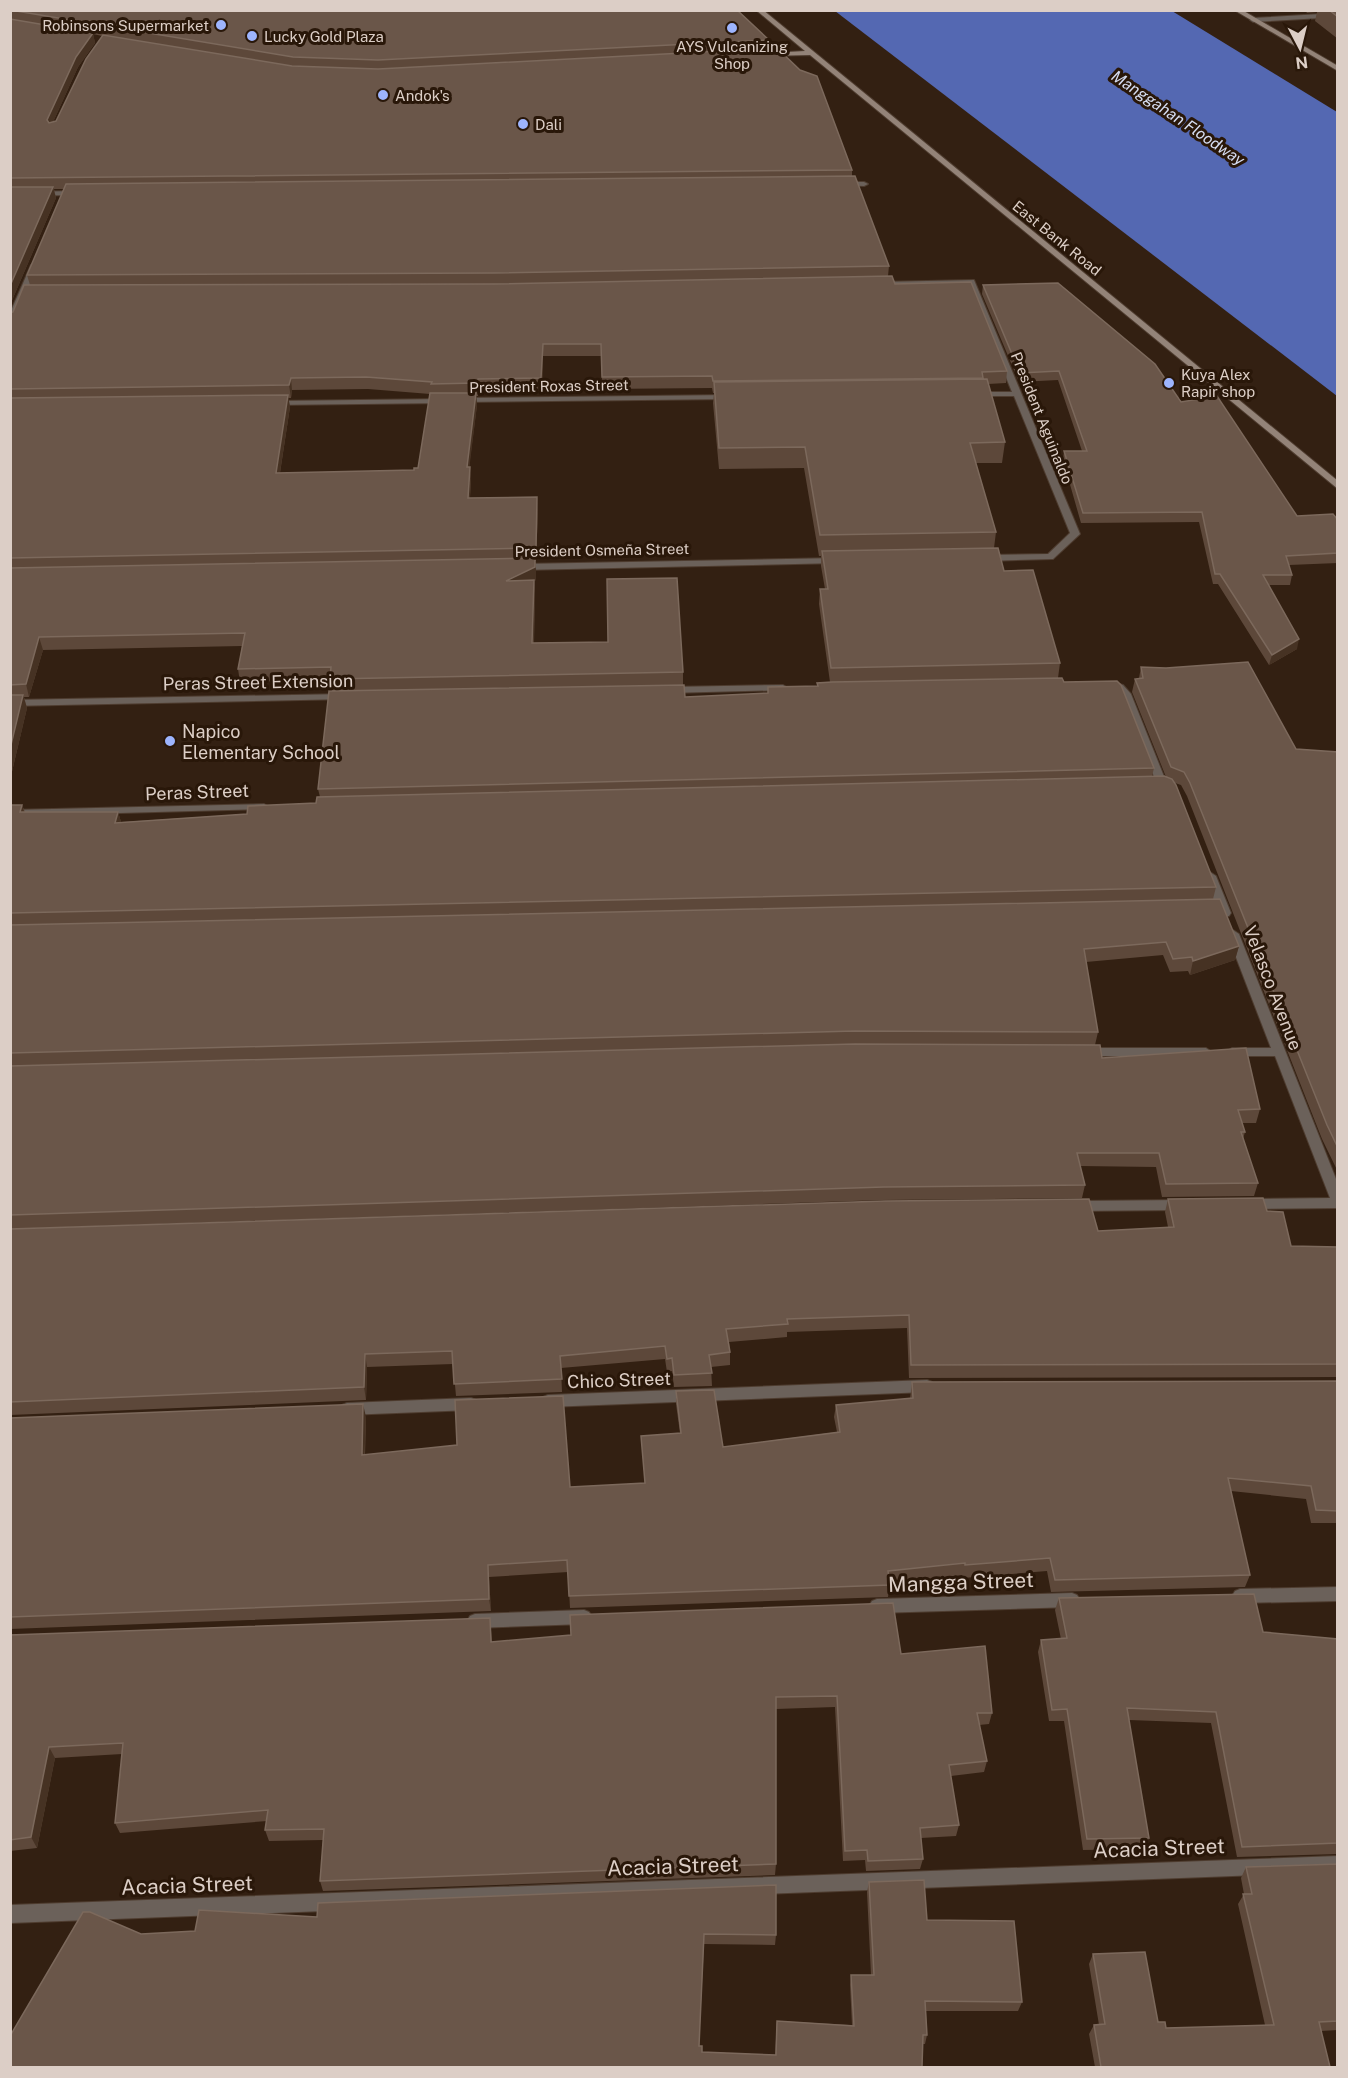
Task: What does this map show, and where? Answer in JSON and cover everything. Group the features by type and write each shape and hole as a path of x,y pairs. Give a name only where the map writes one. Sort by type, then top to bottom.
{"main road":[{"name":"East Bank Road","path":"759,10 1338,486"},
{"path":"1237,10 1338,69"},
{"path":"762,56 809,53"}],"street":[{"path":"1253,20 1338,15"},
{"path":"828,184 864,184"},
{"path":"60,204 64,193"},
{"path":"10,194 88,193"},
{"path":"10,324 37,260"},
{"name":"President Aguinaldo","path":"870,284 971,282 1075,534 1050,557 979,558"},
{"path":"23,293 35,293"},
{"path":"969,394 1017,394"},
{"name":"President Roxas Street","path":"261,403 744,397"},
{"name":"President Osmeña Street","path":"513,567 847,561"},
{"path":"1106,683 1119,687 1126,694 1162,784"},
{"path":"658,691 789,688"},
{"name":"Peras Street Extension","path":"10,703 361,697"},
{"path":"1150,784 1162,784 1175,788"},
{"name":"Peras Street","path":"10,813 274,806"},
{"name":"Velasco Avenue","path":"1205,862 1216,906 1279,1052 1338,1202"},
{"path":"1066,1052 1279,1052"},
{"path":"1230,1204 1338,1202"},
{"path":"1062,1206 1194,1204"},
{"name":"Chico Street","path":"537,1401 943,1386"},
{"path":"333,1410 489,1403"},
{"path":"1230,1596 1338,1594"},
{"name":"Mangga Street","path":"859,1607 1086,1600"},
{"path":"465,1621 596,1616"},
{"name":"Acacia Street","path":"10,1914 1338,1864"}],"water":[{"name":"Manggahan Floodway","path":"835,11 1172,11 1337,112 1337,396"}],"building":[{"path":"10,10 737,10 769,40 378,60 293,57"},
{"path":"1329,10 1338,10 1338,17"},
{"path":"10,19 93,33 76,57 47,120 49,123 56,121 86,59 103,35 292,66 378,69 777,48 800,70 817,76 852,170 10,178"},
{"path":"855,176 889,266 494,273 27,275 66,184"},
{"path":"10,187 53,187 10,286"},
{"path":"892,276 895,284 971,282 1007,371 982,372 983,378 713,381 712,376 602,377 601,344 543,344 541,378 478,379 477,383 431,384 432,382 366,377 291,378 289,385 10,389 10,313 13,312 24,285 494,284"},
{"path":"1058,283 1155,364 1181,402 1217,396 1297,516 1333,514 1338,520 1338,553 1286,556 1292,575 1263,575 1299,639 1272,655 1220,574 1215,574 1202,512 1083,513 1064,451 1087,451 1059,371 1020,373 983,285"},
{"path":"987,379 1005,442 970,443 996,532 820,535 805,447 719,448 714,382"},
{"path":"430,393 476,393 467,467 470,467 468,498 537,497 536,548 10,558 10,398 288,395 276,473 414,470 418,468"},
{"path":"998,548 1004,571 1033,570 1060,663 831,668 820,589 828,589 822,551"},
{"path":"535,558 535,567 506,581 534,580 532,643 608,642 607,579 677,578 683,672 330,679 331,667 238,669 245,633 39,637 26,684 10,685 10,568"},
{"path":"1248,662 1296,749 1338,752 1338,1148 1190,783 1184,772 1171,767 1135,679 1143,678 1141,667 1166,668"},
{"path":"1062,678 1064,682 1117,681 1121,685 1154,768 318,789 329,691 684,685 685,697 768,693 768,687 818,686 817,683 832,682"},
{"path":"10,695 23,695 10,749"},
{"path":"1164,776 1172,779 1176,785 1216,887 10,913 10,805 22,805 20,812 118,812 115,823 247,814 248,806 316,803 317,797"},
{"path":"1220,899 1239,946 1193,961 1192,957 1173,959 1166,942 1084,949 1098,1032 855,1031 10,1053 10,925"},
{"path":"855,1044 1100,1045 1102,1058 1246,1048 1260,1109 1238,1110 1245,1132 1241,1132 1258,1183 1166,1184 1159,1153 1077,1153 1085,1185 884,1187 10,1215 10,1066"},
{"path":"1263,1198 1267,1211 1283,1212 1291,1246 1338,1247 1338,1364 911,1365 909,1315 787,1319 788,1324 726,1329 730,1352 709,1355 712,1373 674,1375 672,1358 667,1359 665,1346 560,1356 562,1379 454,1384 452,1351 365,1354 364,1387 10,1402 10,1229 885,1201 1089,1199 1098,1231 1174,1227 1168,1199"},
{"path":"1338,1381 1338,1511 1316,1510 1311,1486 1228,1478 1250,1575 1055,1580 1050,1558 965,1565 965,1563 888,1571 890,1585 569,1596 567,1560 488,1565 489,1599 10,1617 10,1418 363,1404 362,1455 457,1445 455,1400 563,1396 570,1487 645,1483 641,1436 681,1433 676,1391 714,1390 723,1447 840,1432 836,1405 913,1398 912,1382"},
{"path":"1254,1594 1263,1632 1338,1639 1338,1843 1242,1847 1216,1712 1127,1708 1149,1838 1087,1839 1067,1709 1052,1710 1041,1640 1067,1638 1059,1598"},
{"path":"893,1603 901,1654 985,1646 992,1713 977,1713 987,1761 949,1765 959,1825 920,1828 923,1859 868,1861 867,1850 845,1851 837,1696 776,1697 776,1864 320,1881 324,1829 265,1830 268,1810 115,1823 123,1743 49,1747 31,1837 10,1840 10,1635 490,1618 491,1642 571,1635 570,1615"},
{"path":"1338,1864 1338,2021 1319,2022 1330,2067 1101,2067 1094,2025 1105,2024 1093,1954 1145,1952 1158,2022 1165,2022 1166,2028 1274,2025 1243,1894 1252,1894 1246,1867"},
{"path":"924,1880 927,1920 1014,1921 1022,2002 925,2001 927,2035 923,2035 922,2067 10,2067 10,2036 83,1912 90,1912 141,1934 195,1931 199,1910 317,1917 318,1903 776,1885 776,1935 704,1934 699,2046 702,2046 702,2052 776,2055 777,2021 854,2026 851,1975 874,1975 869,1882"}],"place":[{"name":"Robinsons Supermarket","path":"221,25"},
{"name":"AYS Vulcanizing Shop","path":"732,28"},
{"name":"Lucky Gold Plaza","path":"252,36"},
{"name":"Andok's","path":"383,95"},
{"name":"Dali","path":"523,124"},
{"name":"Kuya Alex Rapir shop","path":"1169,383"},
{"name":"Napico Elementary School","path":"170,741"}]}
